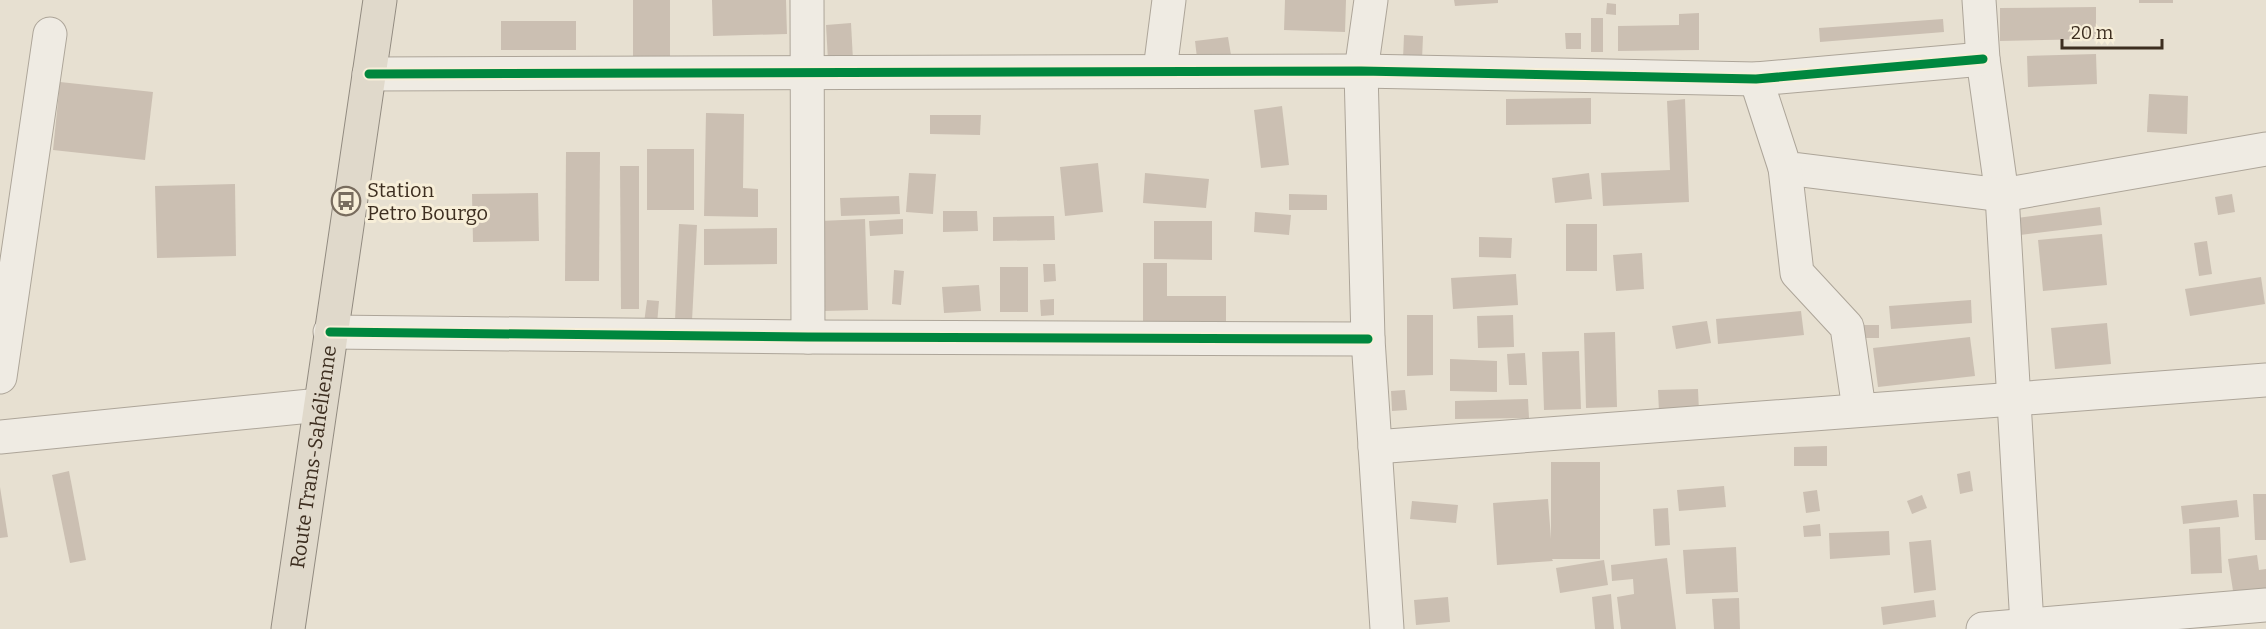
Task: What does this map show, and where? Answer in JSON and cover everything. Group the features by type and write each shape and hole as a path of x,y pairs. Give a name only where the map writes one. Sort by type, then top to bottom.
{"highway":[{"name":"Route Trans-Sahélienne","path":"288,629 380,0"}],"street":[{"path":"807,0 808,337"},
{"path":"1160,70 1170,0"},
{"path":"1371,0 1361,71 1368,339 1387,629"},
{"path":"1979,0 1983,59 2002,195 2027,625"},
{"path":"0,377 50,34"},
{"path":"369,74 1160,70 1361,71 1756,79 1983,59"},
{"path":"1756,79 1785,168 1797,273 1847,327 1859,409"},
{"path":"1785,168 2002,195 2266,149"},
{"path":"330,332 1368,339"},
{"path":"1375,447 2266,380"},
{"path":"0,437 320,405"},
{"path":"1983,629 2266,604"}],"building":[{"path":"633,0 670,0 670,57 633,57"},
{"path":"712,0 786,0 787,34 713,36"},
{"path":"1285,0 1346,0 1345,32 1284,30"},
{"path":"1454,0 1498,0 1498,3 1455,6"},
{"path":"2139,0 2173,0 2173,3 2139,3"},
{"path":"1607,3 1616,4 1616,15 1606,14"},
{"path":"2096,7 2096,39 2000,41 2000,8"},
{"path":"1699,13 1699,50 1618,51 1618,26 1679,25 1679,14"},
{"path":"1591,18 1603,18 1603,52 1591,52"},
{"path":"1943,19 1944,32 1820,42 1819,28"},
{"path":"501,21 576,21 576,50 501,50"},
{"path":"851,23 853,60 828,61 826,25"},
{"path":"1565,33 1581,33 1581,49 1566,49"},
{"path":"1404,35 1423,36 1422,60 1403,59"},
{"path":"1228,37 1231,55 1197,58 1195,41"},
{"path":"2096,54 2097,84 2028,87 2027,56"},
{"path":"60,82 153,92 145,160 53,150"},
{"path":"2149,94 2188,96 2187,134 2147,132"},
{"path":"1591,98 1591,124 1506,125 1506,99"},
{"path":"1685,99 1689,202 1603,206 1601,173 1670,170 1667,101"},
{"path":"1282,106 1289,165 1261,168 1254,110"},
{"path":"706,113 744,114 743,188 758,189 758,217 704,216"},
{"path":"930,115 981,115 980,135 930,134"},
{"path":"647,149 694,149 694,210 647,210"},
{"path":"566,152 600,152 599,281 565,281"},
{"path":"1098,163 1103,212 1065,216 1060,167"},
{"path":"620,166 639,166 639,309 621,309"},
{"path":"909,173 936,174 933,214 906,212"},
{"path":"1145,173 1209,179 1206,208 1143,203"},
{"path":"1589,173 1592,199 1555,203 1552,178"},
{"path":"235,184 236,256 157,258 155,186"},
{"path":"538,193 539,241 473,242 472,194"},
{"path":"1289,194 1327,195 1327,210 1289,210"},
{"path":"2232,194 2235,212 2218,215 2215,197"},
{"path":"899,196 900,214 841,216 840,198"},
{"path":"2100,207 2102,225 2020,235 2017,218"},
{"path":"943,211 977,211 978,231 943,232"},
{"path":"1255,212 1291,215 1289,235 1254,232"},
{"path":"1054,216 1055,240 993,241 993,217"},
{"path":"865,219 868,310 823,311 820,221"},
{"path":"903,219 903,234 870,236 869,221"},
{"path":"1154,221 1212,221 1212,260 1154,259"},
{"path":"679,224 697,225 692,321 675,321"},
{"path":"1566,224 1597,224 1597,271 1566,271"},
{"path":"777,228 777,264 704,265 704,229"},
{"path":"2102,234 2107,285 2043,291 2038,240"},
{"path":"1479,237 1512,238 1511,258 1479,257"},
{"path":"2207,241 2212,274 2199,276 2194,243"},
{"path":"1642,253 1644,289 1616,291 1613,255"},
{"path":"1143,263 1167,263 1167,296 1226,296 1226,323 1143,323"},
{"path":"1043,264 1055,264 1056,281 1044,282"},
{"path":"1000,267 1028,267 1028,312 1000,312"},
{"path":"894,270 904,271 901,305 892,304"},
{"path":"1516,274 1518,305 1453,309 1451,278"},
{"path":"2261,277 2265,304 2190,316 2185,289"},
{"path":"979,285 981,311 944,313 942,287"},
{"path":"1054,299 1054,315 1041,316 1040,300"},
{"path":"647,300 659,301 657,324 644,323"},
{"path":"1971,300 1972,323 1891,329 1889,306"},
{"path":"1801,311 1804,335 1718,344 1716,319"},
{"path":"1407,315 1433,315 1433,375 1407,376"},
{"path":"1513,315 1514,347 1478,348 1477,316"},
{"path":"1707,321 1711,343 1676,349 1672,326"},
{"path":"2107,323 2111,364 2055,369 2051,328"},
{"path":"1864,325 1879,325 1879,338 1864,338"},
{"path":"1615,332 1617,407 1586,408 1584,333"},
{"path":"1970,337 1975,376 1878,387 1873,348"},
{"path":"1579,351 1581,409 1544,410 1542,352"},
{"path":"1525,353 1527,385 1509,385 1507,354"},
{"path":"1450,359 1497,361 1497,392 1450,391"},
{"path":"1698,389 1699,411 1659,412 1658,390"},
{"path":"1405,390 1407,410 1392,411 1391,391"},
{"path":"1528,399 1529,418 1455,419 1455,401"},
{"path":"1827,446 1827,466 1794,466 1794,447"},
{"path":"1551,462 1600,462 1600,559 1552,559 1553,561 1497,565 1493,503 1548,499 1551,539"},
{"path":"69,471 86,560 70,563 52,475"},
{"path":"1970,471 1973,491 1960,494 1957,474"},
{"path":"1724,486 1726,507 1679,511 1677,490"},
{"path":"0,487 8,537 0,538"},
{"path":"1817,490 1820,511 1806,513 1803,492"},
{"path":"2253,494 2266,494 2266,540 2255,540"},
{"path":"1922,495 1927,508 1912,514 1907,501"},
{"path":"2237,500 2239,517 2183,524 2181,506"},
{"path":"1412,501 1458,505 1456,523 1410,519"},
{"path":"1668,508 1670,545 1655,546 1653,509"},
{"path":"1820,524 1821,536 1804,537 1803,526"},
{"path":"2220,527 2222,573 2191,574 2189,529"},
{"path":"1889,531 1890,555 1830,559 1829,533"},
{"path":"1931,540 1936,590 1914,593 1909,542"},
{"path":"1736,547 1738,592 1686,594 1683,550"},
{"path":"2257,555 2259,570 2266,569 2266,592 2234,597 2228,559"},
{"path":"1667,558 1676,629 1621,629 1617,597 1634,594 1633,579 1612,581 1611,565"},
{"path":"1604,560 1608,585 1560,593 1556,568"},
{"path":"1611,594 1614,629 1595,629 1592,597"},
{"path":"1448,597 1450,622 1416,625 1414,600"},
{"path":"1739,598 1740,629 1714,629 1712,599"},
{"path":"1934,600 1936,617 1883,625 1881,607"}],"cycle path":[{"path":"369,74 1361,71 1756,79 1983,59"},
{"path":"330,332 1368,339"}],"place":[{"name":"Station Petro Bourgo","path":"346,201"}]}
